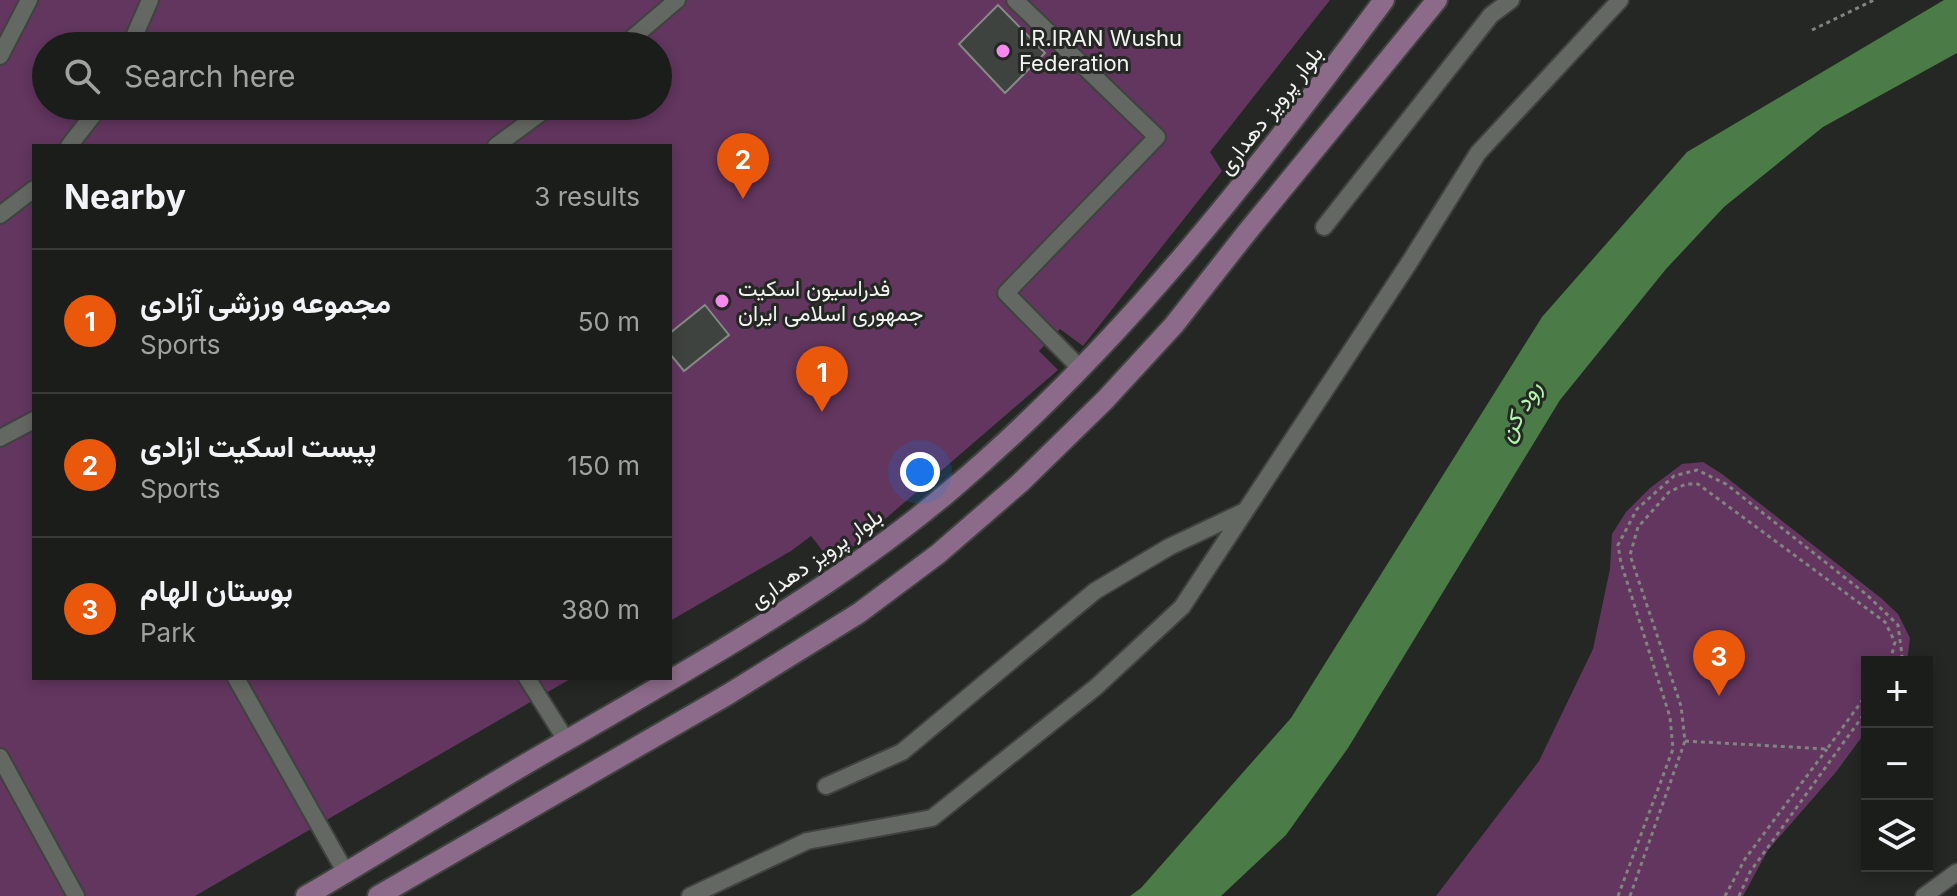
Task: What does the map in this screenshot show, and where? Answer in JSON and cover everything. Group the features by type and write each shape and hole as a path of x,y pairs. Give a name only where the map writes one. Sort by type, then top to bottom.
{"main road":[{"name":"بلوار پرویز دهداری","path":"672,679 715,654 874,548 947,493 1017,433 1156,290 1225,207 1384,0"},
{"path":"378,896 727,695 859,613 938,554 1030,473 1105,400 1174,325 1437,0"},
{"name":"بلوار پرویز دهداری","path":"306,896 670,680"}],"street":[{"path":"0,56 29,0"},
{"path":"136,32 150,0"},
{"path":"639,32 677,0"},
{"path":"1015,0 1157,137 1006,293 1081,369"},
{"path":"1324,227 1491,15 1511,0"},
{"path":"690,896 807,841 932,818 1096,687 1182,607 1478,153 1620,0"},
{"path":"71,144 89,120"},
{"path":"499,144 531,120"},
{"path":"0,215 32,191"},
{"path":"0,438 32,421"},
{"path":"826,786 902,752 1095,591 1169,547 1246,510"},
{"path":"237,680 346,873"},
{"path":"528,680 566,740"},
{"path":"0,757 76,896"},
{"path":"1924,896 1957,872"}],"path":[{"path":"1812,30 1874,0"},
{"path":"1618,896 1673,749 1670,717 1618,545 1637,509 1674,476 1697,470 1726,484 1867,595 1898,625 1900,656"},
{"path":"1630,896 1685,741 1681,706 1630,555 1638,527 1669,492 1686,484 1698,484 1885,622 1895,642 1892,656"},
{"path":"1725,896 1745,859 1861,702"},
{"path":"1739,896 1750,872 1861,718"},
{"path":"1685,741 1827,749"}],"shaded area":[{"path":"0,0 1330,0 1210,152 1222,171 1083,346 1060,329 1039,351 1058,370 833,564 811,536 791,551 672,620 672,144 32,144 32,680 569,680 195,896 0,896"},
{"path":"1703,462 1722,474 1898,614 1910,638 1908,656 1861,656 1861,738 1836,772 1768,850 1743,896 1436,896 1539,761 1593,649 1610,569 1612,534 1626,512 1650,488 1682,464"}],"water":[{"name":"رود کن","path":"1944,0 1957,0 1957,53 1823,127 1724,207 1666,269 1560,400 1348,748 1286,835 1221,896 1130,896 1141,888 1291,718 1542,317 1687,152"}],"building":[{"name":"I.R.IRAN Wushu Federation","path":"998,5 1045,53 1005,93 959,44"},
{"path":"705,305 729,335 684,371 672,356 672,331"}],"place":[{"name":"I.R.IRAN Wushu Federation","path":"1003,51"},
{"name":"پیست اسکیت ازادی","path":"743,199"},
{"name":"فدراسیون اسکیت جمهوری اسلامی ایران","path":"722,301"},
{"name":"مجموعه ورزشی آزادی","path":"822,412"},
{"name":"بوستان الهام","path":"1719,696"}]}
